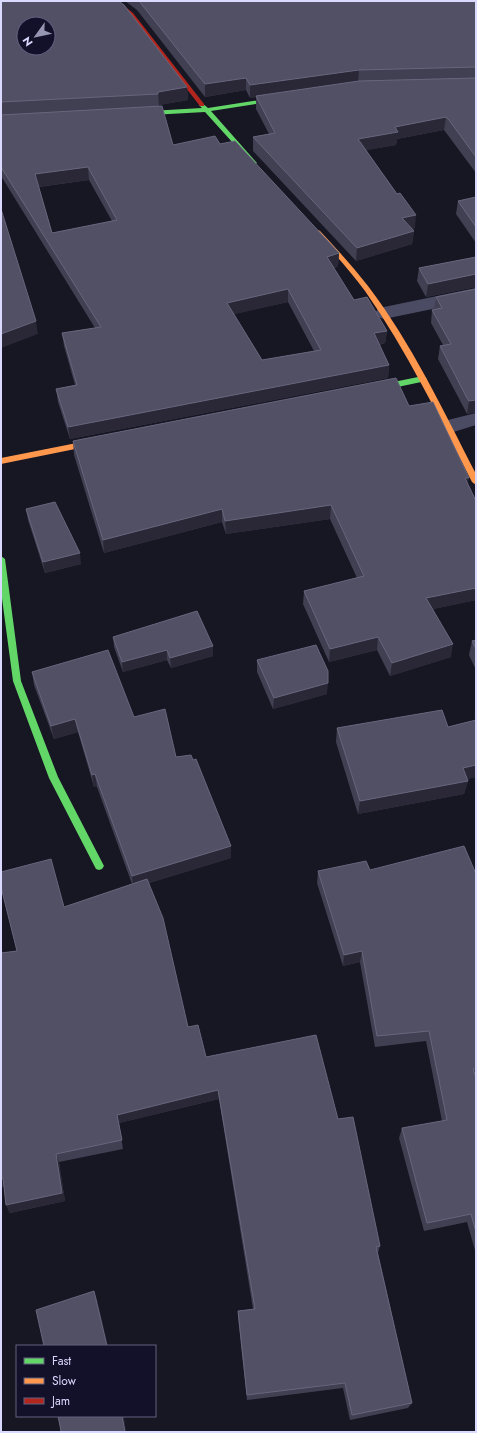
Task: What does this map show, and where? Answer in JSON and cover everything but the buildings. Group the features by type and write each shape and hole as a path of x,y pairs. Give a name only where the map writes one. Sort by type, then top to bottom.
{"street":[{"path":"114,1 136,20 205,110 259,168"},
{"path":"127,114 205,110 297,97"},
{"path":"312,225 355,272 384,313 423,379 476,482"},
{"path":"384,313 476,294"},
{"path":"359,392 423,379"},
{"path":"447,427 476,419"},
{"path":"1,461 110,440"},
{"path":"1,559 17,681 54,778 98,866"}],"traffic: fast":[{"path":"133,114 205,110 286,98"},
{"path":"202,105 254,163"},
{"path":"369,390 423,379"},
{"path":"1,559 17,681 54,778 99,866"}],"traffic: slow":[{"path":"318,232 343,260 387,319 425,383 476,482"},
{"path":"1,461 102,441"}],"traffic: jam":[{"path":"114,1 131,14 202,105"}]}
